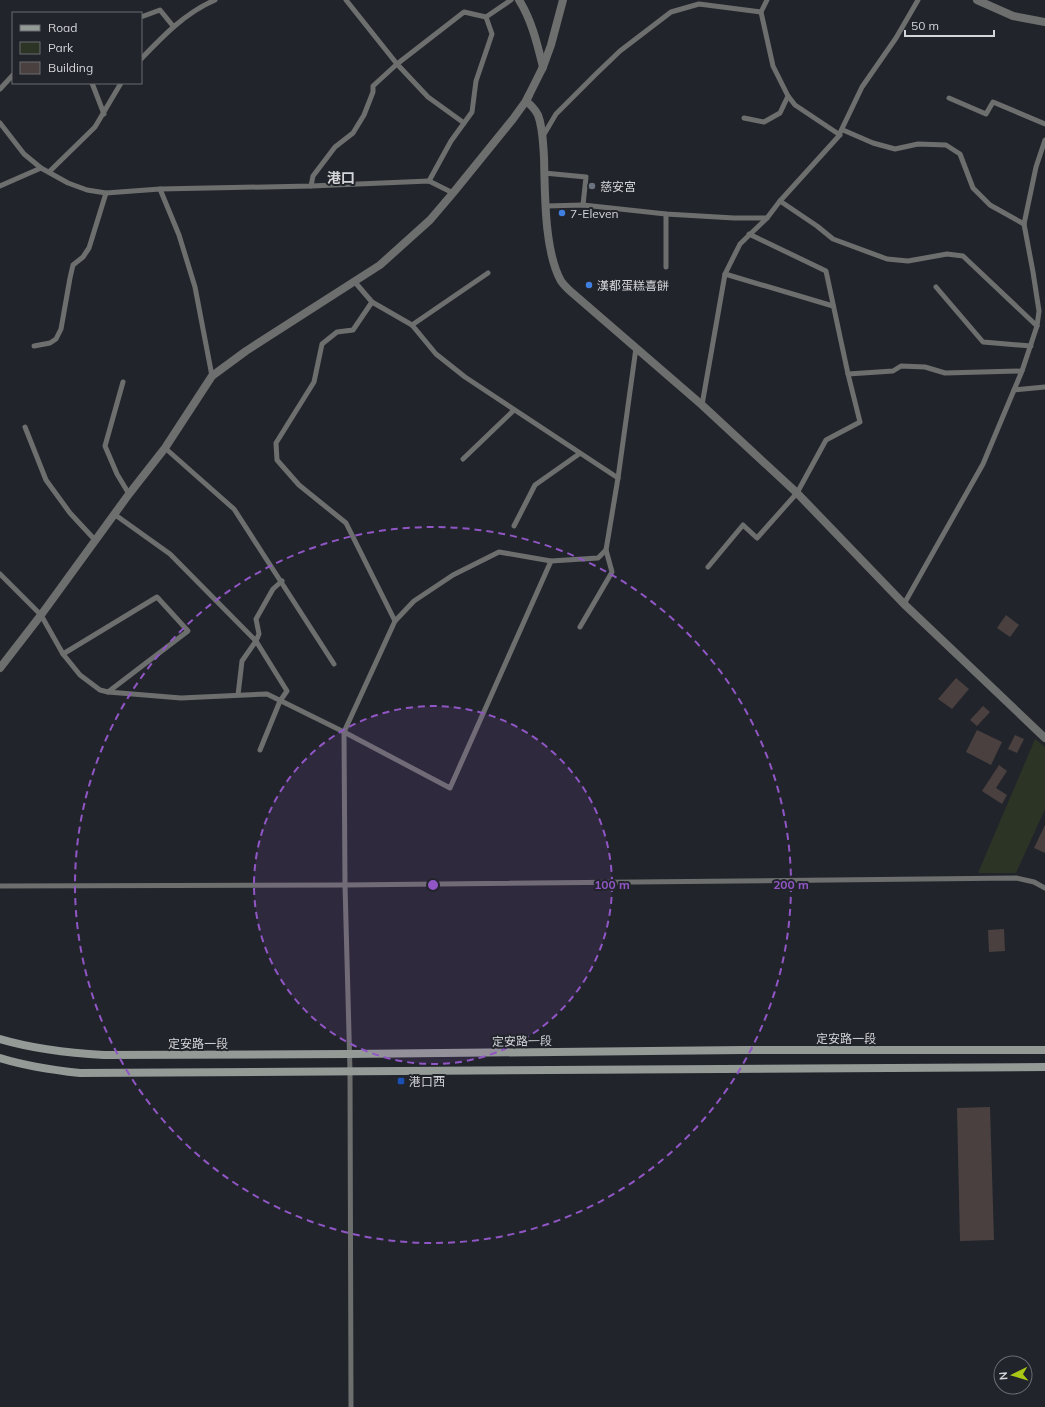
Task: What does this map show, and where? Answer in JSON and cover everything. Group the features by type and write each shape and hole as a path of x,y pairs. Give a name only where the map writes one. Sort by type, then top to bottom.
{"main road":[{"name":"定安路一段","path":"0,1039 36,1048 80,1054 104,1055 743,1050 1045,1050"},
{"path":"0,1058 14,1062 80,1073 1045,1067"}],"street":[{"path":"519,0 527,13 533,28 543,67"},
{"path":"0,668 165,448 212,376 246,351 380,265 430,220 453,194 526,101 543,67 551,45 563,0"},
{"path":"977,0 1013,16 1045,22"},
{"path":"526,101 538,114 543,137 546,206 552,253 556,270 561,281 569,290 702,405 797,493 904,604 1045,738"}],"lane":[{"path":"142,58 173,26 204,5 215,0"},
{"path":"346,0 397,64 428,97 464,123"},
{"path":"311,186 313,176 335,147 353,133 364,115 373,86 397,64 464,12 486,17 511,0"},
{"path":"767,0 761,12 773,66 788,96 795,105 841,133 895,149 918,144 946,145 960,154 973,188 990,205 1024,224"},
{"path":"702,405 725,274 740,244 767,218 780,201 841,133 862,86 896,38 918,0"},
{"path":"543,137 556,114 596,74 620,51 671,12 699,4 761,12"},
{"path":"142,17 160,10 173,26"},
{"path":"429,181 451,141 472,112 476,81 492,34 486,17"},
{"path":"0,89 12,76"},
{"path":"92,84 104,114"},
{"path":"49,172 95,127 120,84"},
{"path":"744,118 764,122 780,113 788,96"},
{"path":"949,98 986,114 992,102 1045,124"},
{"path":"0,123 2,128 24,154 41,168 68,184 106,194 160,189 311,186 429,181 453,194"},
{"path":"904,604 983,464 1022,371 1037,326 1039,311 1024,224 1036,167 1045,140"},
{"path":"0,186 41,168"},
{"path":"544,173 586,177 583,205"},
{"path":"160,189 179,235 195,287 212,376"},
{"path":"34,346 50,343 56,339 61,329 73,265 83,257 89,248 106,194"},
{"path":"780,201 817,226 833,239 887,259 908,261 947,254 963,256 1037,326"},
{"path":"546,206 583,205 666,214 734,218 767,218"},
{"path":"666,214 666,267"},
{"path":"708,567 743,525 757,538 797,493 826,440 860,422 826,271 749,234"},
{"path":"412,325 488,273"},
{"path":"725,274 833,306"},
{"path":"354,281 372,302 412,325 436,354 465,377 579,454 618,478"},
{"path":"936,287 983,342 1030,346"},
{"path":"372,302 353,330 337,332 322,344 314,382 276,442 277,460 299,485 346,523 394,621"},
{"path":"1039,311 1045,316"},
{"path":"580,627 612,572 606,550 618,478 636,348"},
{"path":"848,374 893,370 901,366 925,367 945,372 1022,371"},
{"path":"122,382 105,446 117,474 129,494"},
{"path":"1014,390 1045,387"},
{"path":"462,459 514,410"},
{"path":"24,427 46,480 70,513 95,540"},
{"path":"165,448 234,509 282,581 334,664"},
{"path":"514,526 535,486 579,454"},
{"path":"114,514 170,554 256,641 287,691 280,701 260,750"},
{"path":"351,1407 350,1054 344,886 344,732 394,621 414,601 453,574 499,552 551,561 598,558 606,550"},
{"path":"0,574 41,615 63,654 80,675 100,690 108,692 181,698 267,694 344,732 450,788 551,561"},
{"path":"238,695 242,660 256,641 259,634 256,619 273,589 282,581"},
{"path":"63,654 157,597 188,631 108,692"},
{"path":"0,886 344,886 1016,878 1034,882 1045,888"},
{"path":"0,1063 14,1062"}],"green space":[{"path":"1035,739 1045,747 1045,809 1016,873 978,873"}],"building":[{"path":"1006,615 1019,625 1010,637 997,628"},
{"path":"956,678 969,689 952,709 938,699"},
{"path":"983,706 990,712 977,726 970,720"},
{"path":"977,730 1002,742 991,765 966,752"},
{"path":"1015,735 1024,739 1017,753 1008,749"},
{"path":"999,765 1007,771 996,788 1007,795 1002,804 982,791"},
{"path":"1045,825 1045,853 1034,848"},
{"path":"1004,929 1005,951 989,952 988,930"},
{"path":"990,1107 994,1240 960,1241 957,1108"}],"place":[{"name":"慈安宮","path":"592,186"},
{"name":"7-Eleven","path":"562,213"},
{"name":"漢都蛋糕喜餅","path":"589,285"},
{"name":"港口西","path":"401,1081"}],"district":[{"name":"港口","path":"341,178"}]}
